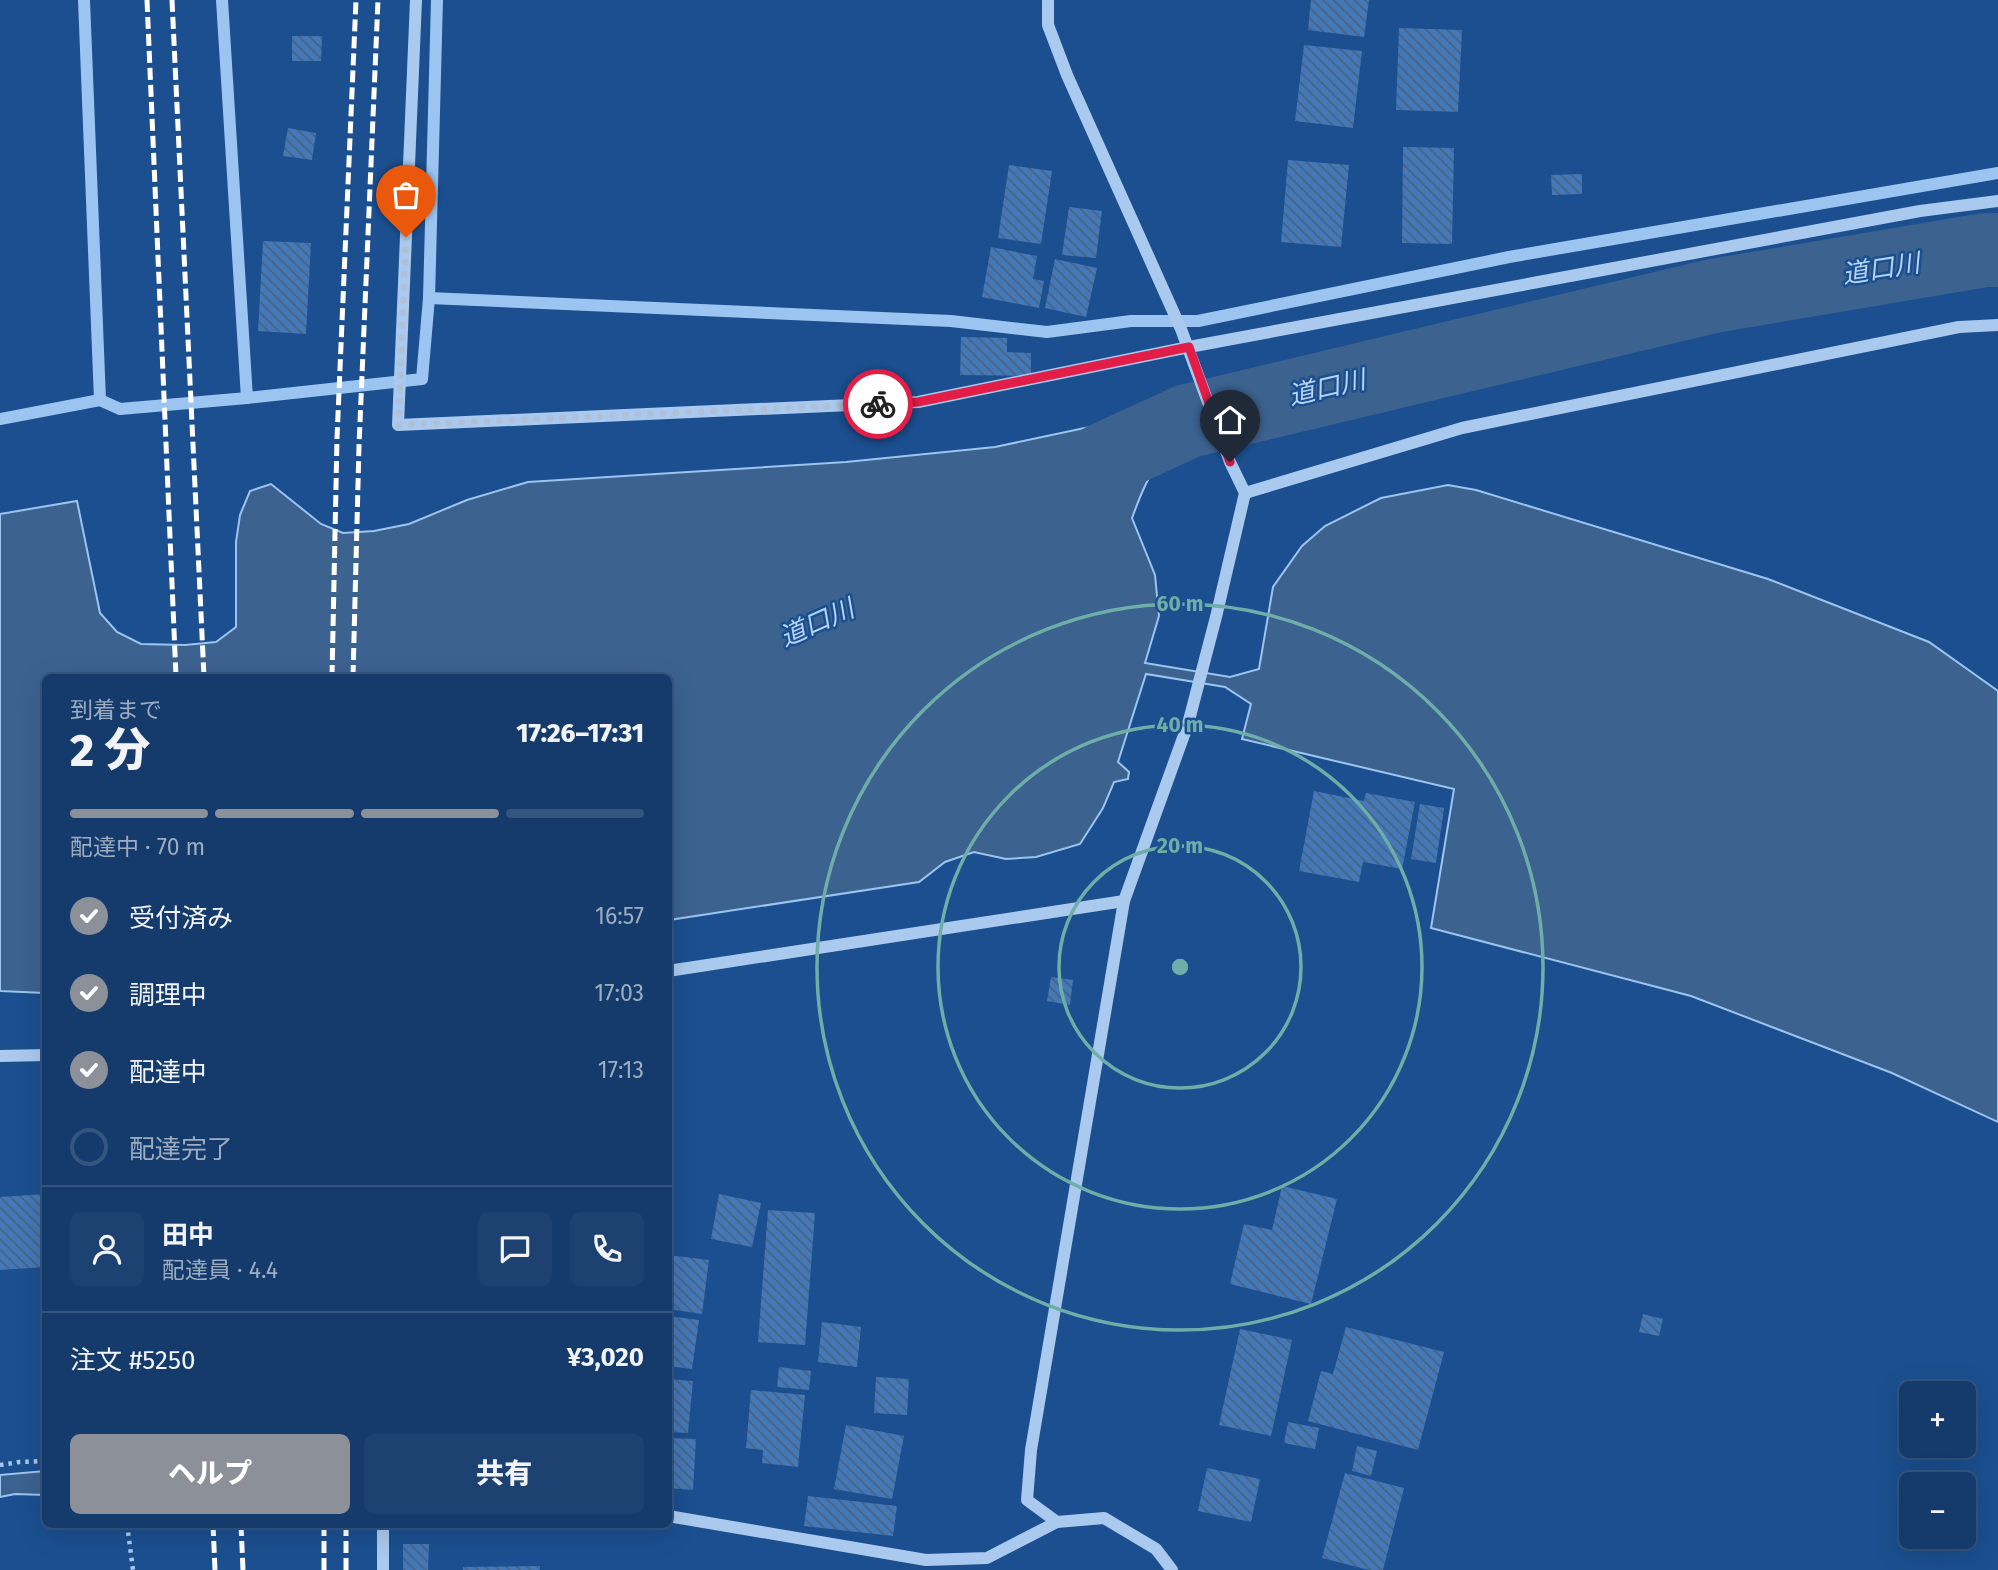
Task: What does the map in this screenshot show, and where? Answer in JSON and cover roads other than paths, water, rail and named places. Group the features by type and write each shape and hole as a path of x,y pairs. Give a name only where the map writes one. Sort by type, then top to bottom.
{"street":[{"path":"416,0 398,425 918,402 1189,347 1920,211 1998,201"},
{"path":"1048,0 1048,26 1067,75 1189,347 1230,462 1245,494 1188,724 1124,901 1031,1450 1027,1500 1057,1522"},
{"path":"1245,494 1462,428 1959,327 1998,326"},
{"path":"672,970 1124,901"},
{"path":"0,1056 42,1055"},
{"path":"672,1517 926,1560 987,1558 1057,1522 1104,1518 1156,1549 1172,1570"},
{"path":"383,1528 383,1570"}],"water":[{"path":"1182,391 1206,440 1176,451 1160,462 1147,481 1132,518 1155,575 1159,616 1145,663 1230,677 1259,669 1273,587 1302,546 1325,526 1381,498 1448,485 1476,490 1768,579 1929,642 1998,691 1998,1122 1892,1073 1691,996 1431,928 1454,789 1242,739 1251,704 1225,687 1146,674 1118,762 1129,772 1128,779 1114,782 1103,808 1080,844 1036,857 1006,859 974,852 945,862 919,882 672,920 672,674 42,674 42,993 0,991 0,514 77,501 100,613 117,632 141,644 185,645 216,642 236,627 236,542 240,515 250,491 271,484 321,524 343,533 374,531 409,524 467,500 528,482 846,462 995,447 1132,418 1165,396"},
{"path":"42,1471 42,1495 15,1494 0,1497 0,1475"}],"waterway":[{"path":"84,0 100,400"},
{"path":"222,0 247,398"},
{"path":"429,298 437,0"},
{"path":"0,419 100,400 120,409 422,379 429,298 951,321 1047,332 1131,321 1198,321 1509,257 1998,173"},
{"name":"道口川","path":"1103,460 1188,421 1713,296 1998,250"}],"railway":[{"path":"147,0 176,674"},
{"path":"172,0 204,674"},
{"path":"332,674 337,438 356,0"},
{"path":"353,674 359,446 378,0"},
{"path":"213,1528 215,1570"},
{"path":"241,1528 243,1570"},
{"path":"324,1528 324,1570"},
{"path":"346,1528 346,1570"}]}
